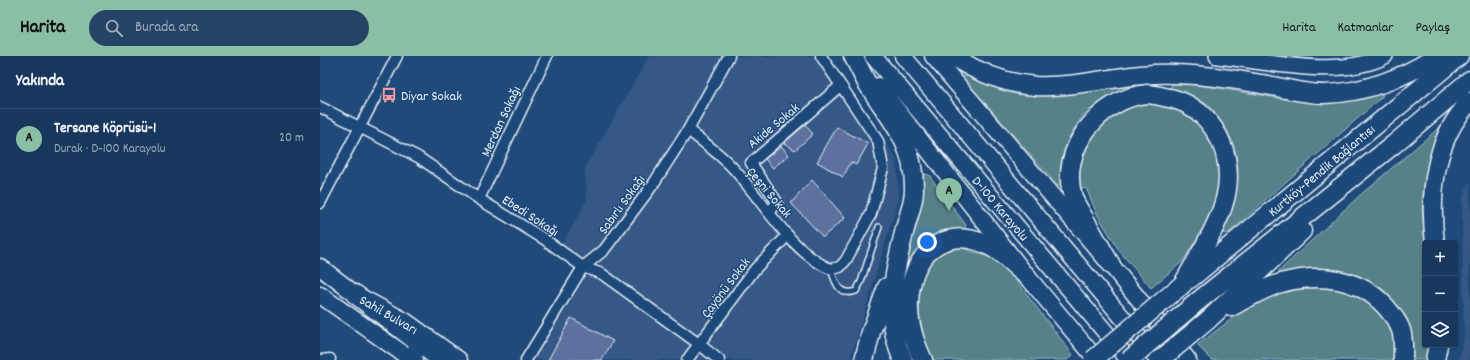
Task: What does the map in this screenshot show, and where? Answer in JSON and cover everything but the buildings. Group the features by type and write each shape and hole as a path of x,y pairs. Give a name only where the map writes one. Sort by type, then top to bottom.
{"highway":[{"path":"854,56 868,84 892,117 908,152 914,191 892,284 891,312 903,360"},
{"path":"854,56 1026,275 1097,360"},
{"name":"D-100 Karayolu","path":"872,56 1129,360"},
{"name":"D-100 Karayolu","path":"903,56 1159,360"},
{"path":"932,56 1111,265 1188,360"},
{"path":"952,56 993,78 1036,86 1069,85 1129,76 1176,74 1240,81 1324,94 1377,85 1417,69 1437,56"},
{"name":"Kurtköy-Pendik Bağlantısı","path":"1093,360 1460,56"},
{"name":"Kurtköy-Pendik Bağlantısı","path":"1129,360 1196,302 1393,145 1470,80"},
{"path":"1111,265 1073,196 1071,177 1072,160 1077,147 1091,124 1106,110 1123,100 1147,94 1172,98 1194,107 1211,123 1223,146 1228,174 1227,190 1220,212 1183,284"},
{"path":"1434,240 1433,193 1437,165 1447,136 1470,102"},
{"path":"1159,360 1208,320 1393,145"},
{"path":"923,360 916,346 910,321 909,293 918,262 933,246 950,238 969,239 993,248 1026,275"},
{"path":"864,360 871,332 897,258"},
{"name":"Sahil Bulvarı","path":"320,268 355,294 406,321 459,360"},
{"path":"1208,320 1249,297 1280,283 1316,278 1346,282 1361,287 1376,296 1394,316 1401,330 1404,344 1403,360"},
{"path":"355,294 442,360"},
{"name":"Sahil Bulvarı","path":"320,295 411,359"},
{"path":"1435,360 1437,348"}],"main road":[{"path":"1217,56 1324,68 1354,67 1370,63 1385,56"}],"street":[{"path":"320,203 397,56"},
{"name":"Merdan Sokağı","path":"479,199 547,56"},
{"name":"Sabırlı Sokağı","path":"526,360 583,267 604,250 652,186 688,130 729,56"},
{"path":"821,56 878,141 882,168 871,214 846,260 840,266 831,269"},
{"name":"Akide Sokak","path":"770,212 777,202 751,163 840,86"},
{"name":"Ebedi Sokağı","path":"320,107 361,126 418,157 479,199 544,238 583,267 602,274 719,360"},
{"name":"Çeşni Sokak","path":"688,130 729,164 788,235 813,260 831,269"},
{"name":"Çayönü Sokak","path":"687,360 755,269 788,235"}],"lane":[{"path":"831,269 836,286 839,290 848,292 856,291 861,282 879,227"}],"shaded area":[{"path":"649,56 827,56 896,158 899,198 850,360 534,360 592,267 560,247 587,200 585,168"},
{"path":"1470,181 1470,360 1459,360 1464,338 1462,199"}],"green space":[{"path":"971,75 1004,91 1016,94 1043,96 1071,94 1126,85 1123,92 1101,102 1091,111 1089,109 1082,117 1066,144 1061,165 1063,186 1058,186 962,77"},
{"path":"1173,83 1206,86 1307,103 1349,101 1383,91 1382,97 1227,234 1221,233 1236,190 1238,170 1235,148 1226,128 1209,106 1193,96 1169,89"},
{"path":"1154,101 1175,105 1196,117 1220,150 1220,195 1206,225 1182,262 1151,288 1120,252 1097,214 1086,188 1080,189 1080,161 1095,131 1110,113 1131,106"},
{"path":"1441,126 1428,162 1422,208 1425,240 1422,240 1422,348 1428,348 1425,360 1411,360 1400,311 1384,290 1370,282 1351,275 1280,275 1278,272 1359,196"},
{"path":"922,174 929,175 966,225 964,231 945,230 929,237 912,256 899,279 917,224 922,199"},
{"path":"963,245 965,249 991,258 1009,271 1073,355 1067,360 933,360 926,344 919,308 919,290 923,274 931,261 944,251"},
{"path":"1331,283 1375,304 1395,334 1398,360 1212,360 1197,345 1240,313 1275,292 1293,287"}],"place":[{"name":"Diyar Sokak","path":"389,95"},
{"name":"Tersane Köprüsü-1","path":"949,211"}]}
